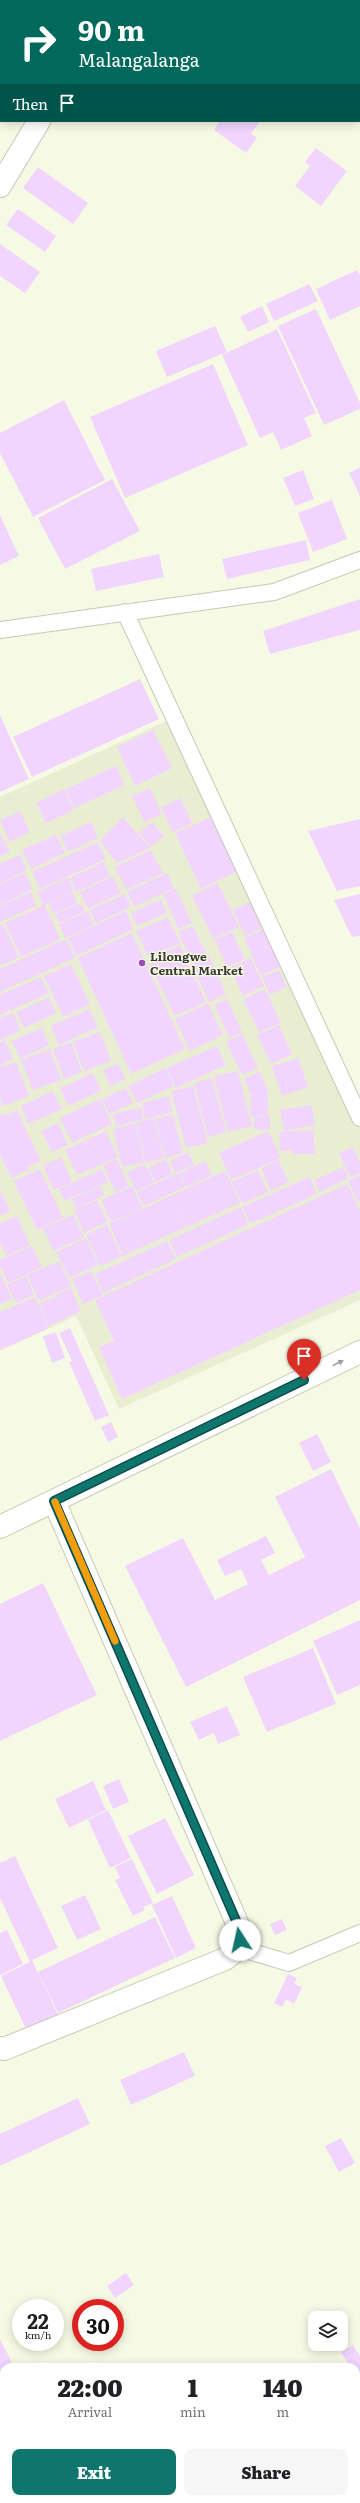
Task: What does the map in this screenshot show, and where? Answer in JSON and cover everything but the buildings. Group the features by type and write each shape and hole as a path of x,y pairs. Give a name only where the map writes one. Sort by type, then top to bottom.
{"street":[{"path":"0,186 38,122"},
{"path":"0,1527 360,1352"},
{"path":"0,2048 4,2049 225,1959 239,1948 241,1932 54,1501"}],"lane":[{"path":"0,630 274,592 360,560"},
{"path":"125,612 360,1118"},
{"path":"239,1948 289,1963 360,1933"}],"shaded area":[{"name":"Lilongwe Central Market","path":"171,719 360,1129 360,1300 119,1409 76,1316 0,1351 0,797"}],"slow traffic":[{"path":"55,1502 115,1641"}],"place":[{"name":"Lilongwe Central Market","path":"142,963"}],"route":[{"path":"240,1940 241,1932 54,1501 304,1380"}]}
